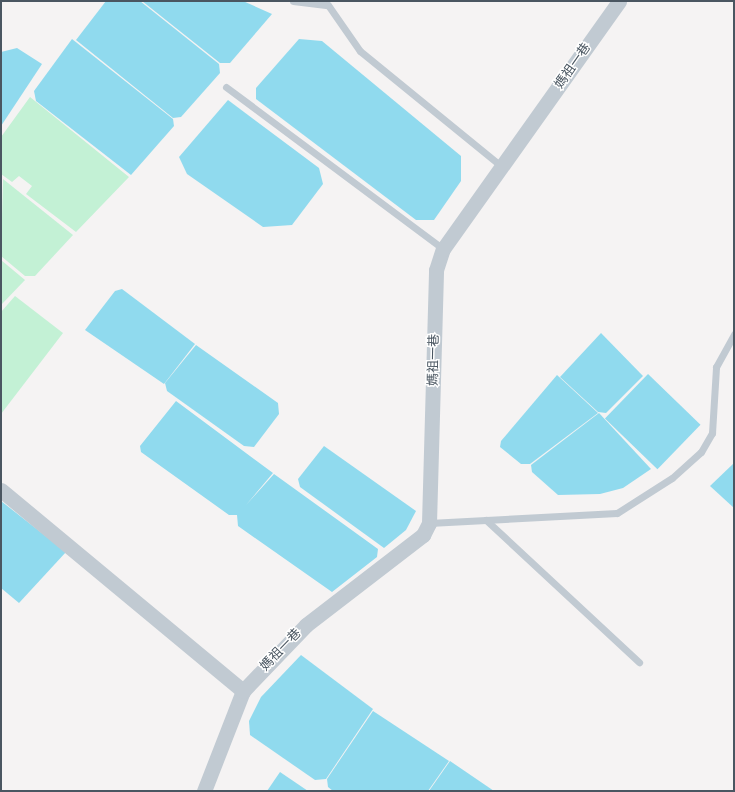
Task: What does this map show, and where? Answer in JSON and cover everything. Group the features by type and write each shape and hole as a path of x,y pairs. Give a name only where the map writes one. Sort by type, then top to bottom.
{"street":[{"name":"媽祖一巷","path":"204,791 243,691 306,625 423,535 429,523 436,270 443,249 619,1"},
{"path":"1,490 243,691"}],"lane":[{"path":"293,1 328,6 360,51 502,167"},
{"path":"226,87 443,249"},
{"path":"429,523 617,513 672,478 701,452 712,433 716,367 734,334"},
{"path":"486,520 639,662"}],"green space":[{"path":"30,97 129,177 76,232 26,194 32,186 19,176 12,182 1,174 1,137"},
{"path":"3,179 73,235 35,276 25,276 1,256"},
{"path":"1,260 25,280 1,305"},
{"path":"15,296 63,333 1,414 1,312"}],"water":[{"path":"106,1 140,1 219,64 220,73 181,117 173,118 76,40"},
{"path":"142,1 243,1 272,14 230,63 220,63"},
{"path":"72,39 173,119 174,126 131,175 36,101 34,91"},
{"path":"299,39 322,41 461,156 461,181 434,220 416,220 256,99 256,88"},
{"path":"17,48 42,64 1,126 1,52"},
{"path":"228,100 319,168 323,184 292,225 263,227 187,174 179,157"},
{"path":"122,289 195,344 164,384 85,330 115,291"},
{"path":"601,333 643,376 606,413 598,412 560,377"},
{"path":"196,345 278,403 279,414 254,447 244,446 167,391 165,383"},
{"path":"648,374 701,425 657,469 605,419"},
{"path":"557,375 598,413 530,464 521,464 500,447 501,441"},
{"path":"176,401 273,473 246,505 274,474 378,549 377,557 332,592 238,526 237,515 229,515 141,452 140,446"},
{"path":"599,413 651,469 623,488 600,494 558,495 532,472 531,465"},
{"path":"324,446 416,511 406,530 384,548 300,487 298,479"},
{"path":"734,463 734,508 710,486"},
{"path":"1,501 66,552 19,603 1,588"},
{"path":"301,655 373,709 326,779 315,780 250,735 249,721 261,697"},
{"path":"373,711 449,761 428,791 333,791 328,787 327,779"},
{"path":"450,761 494,791 429,791"},
{"path":"280,772 308,791 267,791"}]}
